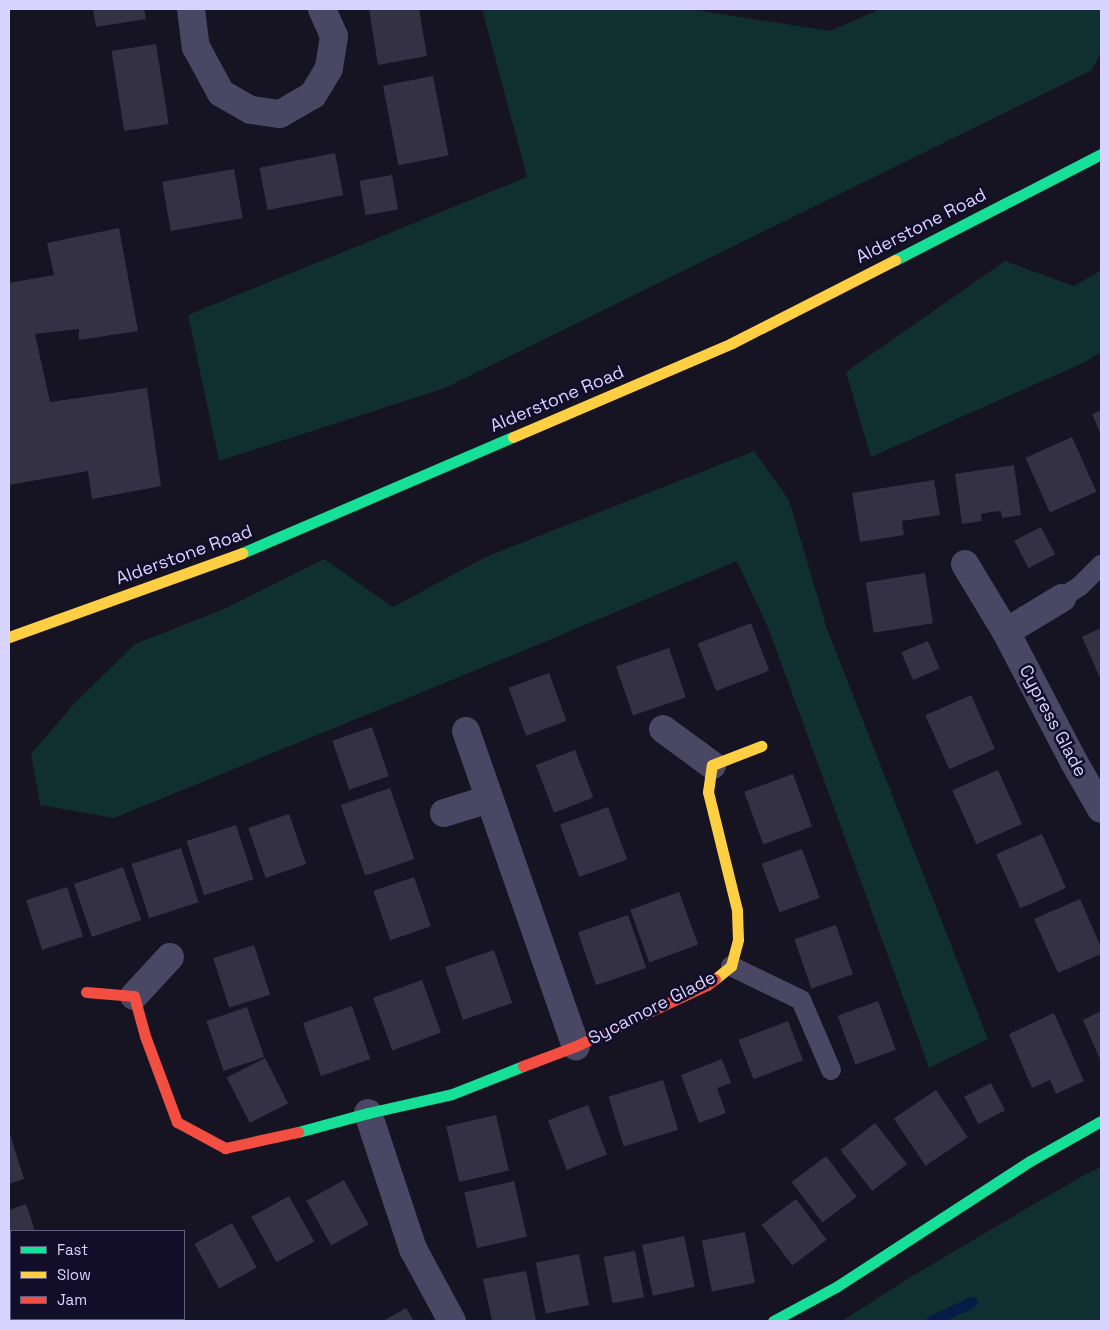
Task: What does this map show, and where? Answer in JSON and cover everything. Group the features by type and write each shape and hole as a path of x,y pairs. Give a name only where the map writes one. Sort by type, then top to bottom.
{"street":[{"path":"190,9 196,47 221,93 251,110 280,114 313,95 329,68 334,36 322,9"},
{"name":"Alderstone Road","path":"9,637 240,554 732,342 1101,154"},
{"name":"Cypress Glade","path":"964,564 1006,632 1074,762 1101,809"},
{"path":"1006,632 1062,598"},
{"path":"662,730 712,765 761,746"},
{"name":"Sycamore Glade","path":"466,731 576,1046"},
{"name":"Sycamore Glade","path":"134,996 145,1036 177,1122 225,1148 292,1134 368,1113 452,1094 576,1046 707,985 731,966 738,940 737,910 708,792 712,765"},
{"path":"444,813 489,799"},
{"path":"86,992 134,996 170,957"},
{"path":"368,1113 413,1249 452,1321"},
{"path":"773,1321 836,1287 1030,1161 1101,1121"}],"lane":[{"path":"1062,598 1080,586 1101,565"},
{"path":"731,966 801,1000 831,1070"}],"green space":[{"path":"482,9 690,9 830,31 880,9 1101,9 1101,52 1092,70 445,388 219,461 188,315 527,177"},
{"path":"1005,261 1074,286 1101,270 1101,352 1083,363 871,457 846,372"},
{"path":"754,451 789,500 827,629 988,1039 929,1068 769,630 737,561 523,651 114,818 40,805 31,754 73,705 135,644 224,609 324,559 393,607 486,557"},
{"path":"1101,1167 1101,1321 842,1321 912,1276 1082,1176"}],"building":[{"path":"93,9 144,9 146,19 96,27"},
{"path":"369,9 419,9 427,56 378,65"},
{"path":"156,44 169,124 124,131 112,51"},
{"path":"433,76 448,156 398,165 383,86"},
{"path":"335,153 343,195 268,210 259,168"},
{"path":"234,169 243,218 171,231 162,182"},
{"path":"392,175 398,209 366,215 360,181"},
{"path":"119,228 138,331 79,340 79,329 35,334 50,402 147,388 161,486 92,499 88,471 9,485 9,283 54,275 47,243"},
{"path":"1101,410 1101,435 1092,414"},
{"path":"1072,437 1096,492 1050,513 1025,458"},
{"path":"1014,465 1021,515 1002,518 1001,511 991,512 981,514 982,521 962,524 955,474"},
{"path":"934,480 940,515 902,521 904,535 860,542 852,493"},
{"path":"1041,527 1055,555 1028,568 1014,541"},
{"path":"925,573 933,623 874,633 866,582"},
{"path":"751,623 769,671 716,691 698,643"},
{"path":"1101,628 1101,680 1082,637"},
{"path":"928,641 940,669 913,680 901,652"},
{"path":"669,648 686,697 633,715 616,666"},
{"path":"549,673 566,721 526,736 509,688"},
{"path":"971,695 995,749 949,769 925,715"},
{"path":"372,727 389,776 349,790 332,741"},
{"path":"575,750 593,798 554,813 536,765"},
{"path":"998,770 1022,824 976,844 952,790"},
{"path":"793,774 812,827 763,844 744,792"},
{"path":"390,788 414,859 365,876 341,805"},
{"path":"608,807 627,860 579,877 560,824"},
{"path":"289,814 306,864 266,878 248,828"},
{"path":"236,825 254,879 204,895 187,841"},
{"path":"1042,834 1066,888 1020,908 996,854"},
{"path":"181,848 199,902 149,918 132,864"},
{"path":"802,849 820,898 779,913 762,864"},
{"path":"123,867 141,920 92,937 74,884"},
{"path":"414,877 431,926 390,940 373,891"},
{"path":"67,887 83,936 42,950 26,900"},
{"path":"679,892 698,945 649,962 630,910"},
{"path":"1080,899 1101,947 1101,954 1058,973 1034,919"},
{"path":"628,915 646,968 596,985 578,932"},
{"path":"836,925 853,974 811,988 794,939"},
{"path":"254,945 270,994 229,1008 213,958"},
{"path":"494,950 512,1003 463,1020 445,967"},
{"path":"422,980 441,1033 392,1050 373,998"},
{"path":"878,1001 896,1050 855,1065 838,1016"},
{"path":"352,1006 370,1059 321,1076 303,1023"},
{"path":"247,1007 264,1057 224,1071 206,1021"},
{"path":"1101,1011 1101,1062 1083,1020"},
{"path":"1054,1013 1084,1081 1056,1094 1050,1080 1032,1088 1009,1034"},
{"path":"788,1021 803,1060 754,1079 739,1040"},
{"path":"265,1058 288,1103 250,1123 227,1078"},
{"path":"722,1059 731,1083 717,1088 726,1113 699,1123 681,1075"},
{"path":"663,1080 678,1130 624,1146 608,1097"},
{"path":"991,1083 1005,1111 978,1124 964,1097"},
{"path":"936,1090 968,1137 926,1166 894,1119"},
{"path":"588,1105 607,1154 567,1170 548,1120"},
{"path":"496,1115 509,1171 459,1182 446,1126"},
{"path":"875,1123 907,1164 872,1191 840,1150"},
{"path":"9,1135 24,1179 9,1184"},
{"path":"826,1156 857,1197 822,1223 792,1182"},
{"path":"344,1180 369,1225 331,1245 306,1201"},
{"path":"514,1181 527,1237 477,1248 464,1192"},
{"path":"289,1196 314,1241 277,1262 251,1217"},
{"path":"796,1199 827,1240 792,1266 762,1225"},
{"path":"26,1204 35,1230 10,1230 9,1258 9,1210"},
{"path":"232,1223 257,1268 219,1288 194,1244"},
{"path":"745,1232 755,1283 712,1291 702,1240"},
{"path":"684,1236 695,1287 653,1296 642,1245"},
{"path":"635,1251 644,1297 613,1303 604,1257"},
{"path":"579,1254 589,1305 546,1313 536,1262"},
{"path":"526,1271 536,1321 492,1321 483,1279"},
{"path":"406,1308 414,1321 383,1321"},
{"path":"78,1320 78,1321 45,1321"}],"waterway":[{"path":"931,1321 972,1302"}],"traffic: fast":[{"path":"895,260 1101,154"},
{"path":"242,553 513,437"},
{"path":"298,1132 368,1113 452,1094 523,1066"},
{"path":"773,1321 836,1287 1030,1161 1101,1121"}],"traffic: slow":[{"path":"513,437 732,343 895,260"},
{"path":"9,637 242,553"},
{"path":"715,979 731,966 738,940 737,910 708,792 712,765 761,746"}],"traffic: jam":[{"path":"523,1066 576,1046 707,985 715,979"},
{"path":"86,992 134,996 145,1036 177,1122 225,1148 298,1132"}]}
